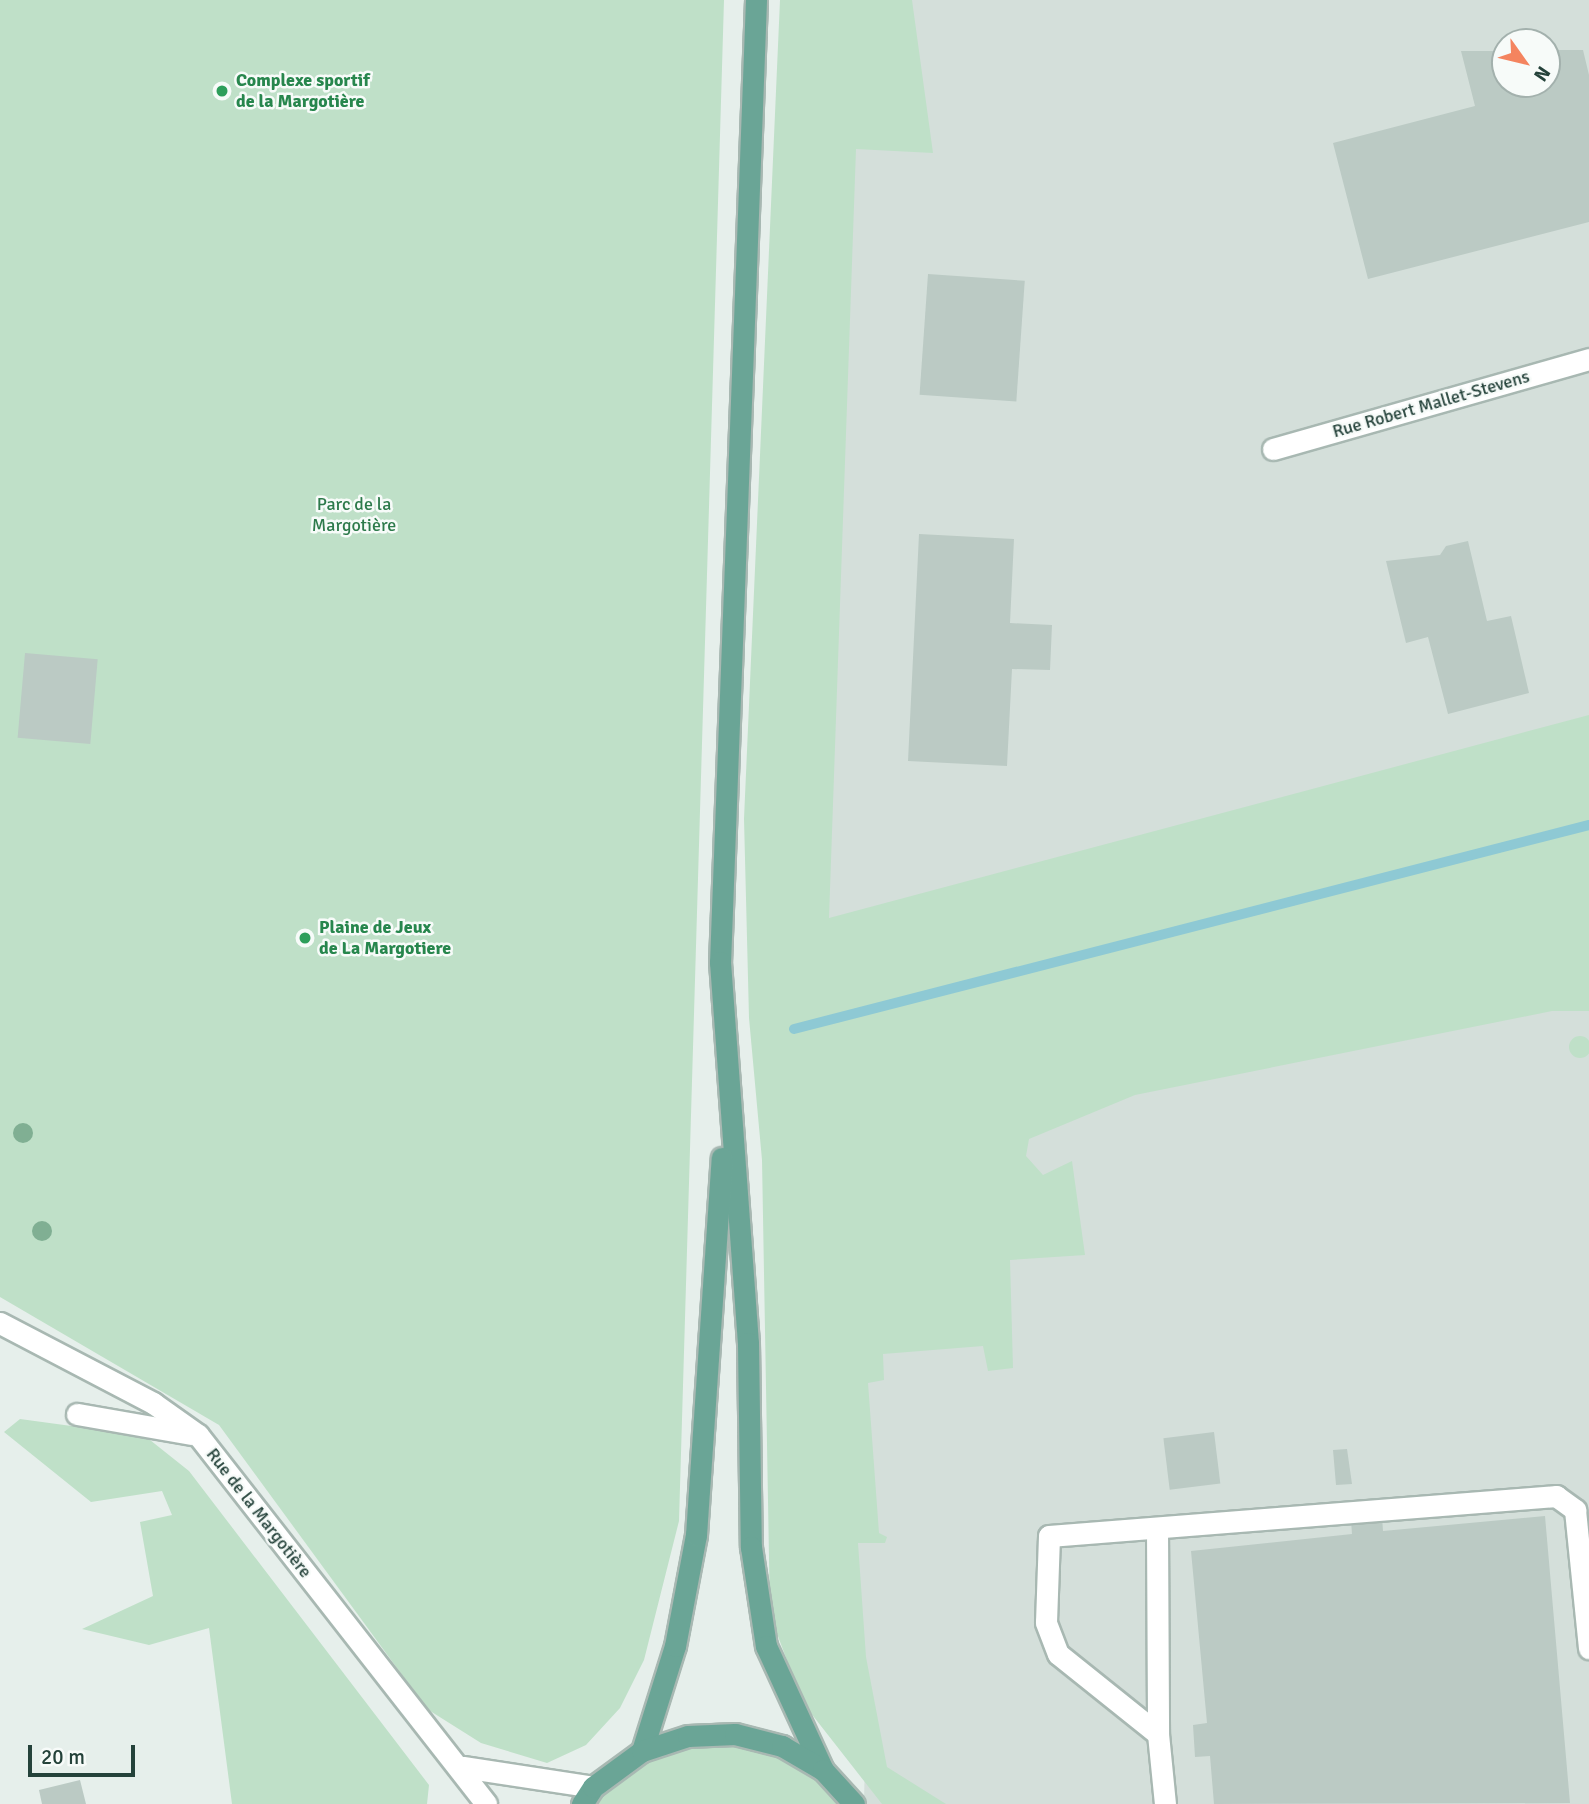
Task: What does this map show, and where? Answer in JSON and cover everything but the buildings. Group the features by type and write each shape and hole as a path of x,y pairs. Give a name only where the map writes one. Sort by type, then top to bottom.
{"main road":[{"path":"756,0 720,962 727,1090 748,1343 751,1547 766,1646 822,1770"},
{"path":"642,1751 675,1646 696,1535 727,1090"},
{"path":"587,1796 642,1751 688,1736 735,1734 782,1746 822,1770 855,1804"}],"street":[{"name":"Rue Robert Mallet-Stevens","path":"1273,449 1589,359"},
{"name":"Rue de la Margotière","path":"0,1324 153,1402 198,1435 428,1738 463,1768 486,1804"},
{"path":"77,1414 198,1435"},
{"path":"1158,1734 1058,1654 1046,1622 1049,1536 1556,1496 1575,1510 1589,1648"},
{"path":"1157,1528 1158,1734 1165,1804"},
{"path":"463,1768 587,1796"}],"shaded area":[{"path":"843,0 1589,0 1589,1804 864,1804 865,1753 811,1550"}],"green space":[{"name":"Parc de la Margotière","path":"0,0 724,0 679,1521 644,1660 620,1708 586,1745 547,1763 481,1743 427,1709 219,1425 0,1297"},
{"path":"780,0 912,0 933,153 856,149 829,918 1589,715 1589,1011 1552,1011 1135,1095 1029,1139 1026,1156 1043,1175 1072,1161 1085,1255 1010,1260 1013,1368 988,1371 983,1346 883,1354 884,1380 868,1383 879,1533 887,1537 885,1543 858,1543 866,1657 887,1767 946,1804 882,1804 803,1703 770,1615 762,1160 749,1018 744,819"},
{"path":"1580,1036 1588,1039 1591,1047 1588,1055 1580,1058 1572,1055 1569,1047 1572,1039"},
{"path":"20,1419 145,1436 189,1471 429,1785 427,1804 232,1804 209,1628 149,1645 82,1629 153,1596 140,1522 172,1515 162,1491 91,1502 4,1432"},
{"path":"688,1736 782,1746 854,1804 582,1804 593,1787"}],"waterway":[{"path":"794,1029 1589,825"}],"place":[{"name":"Complexe sportif de la Margotière","path":"222,91"},
{"name":"Plaine de Jeux de La Margotiere","path":"305,938"}]}
